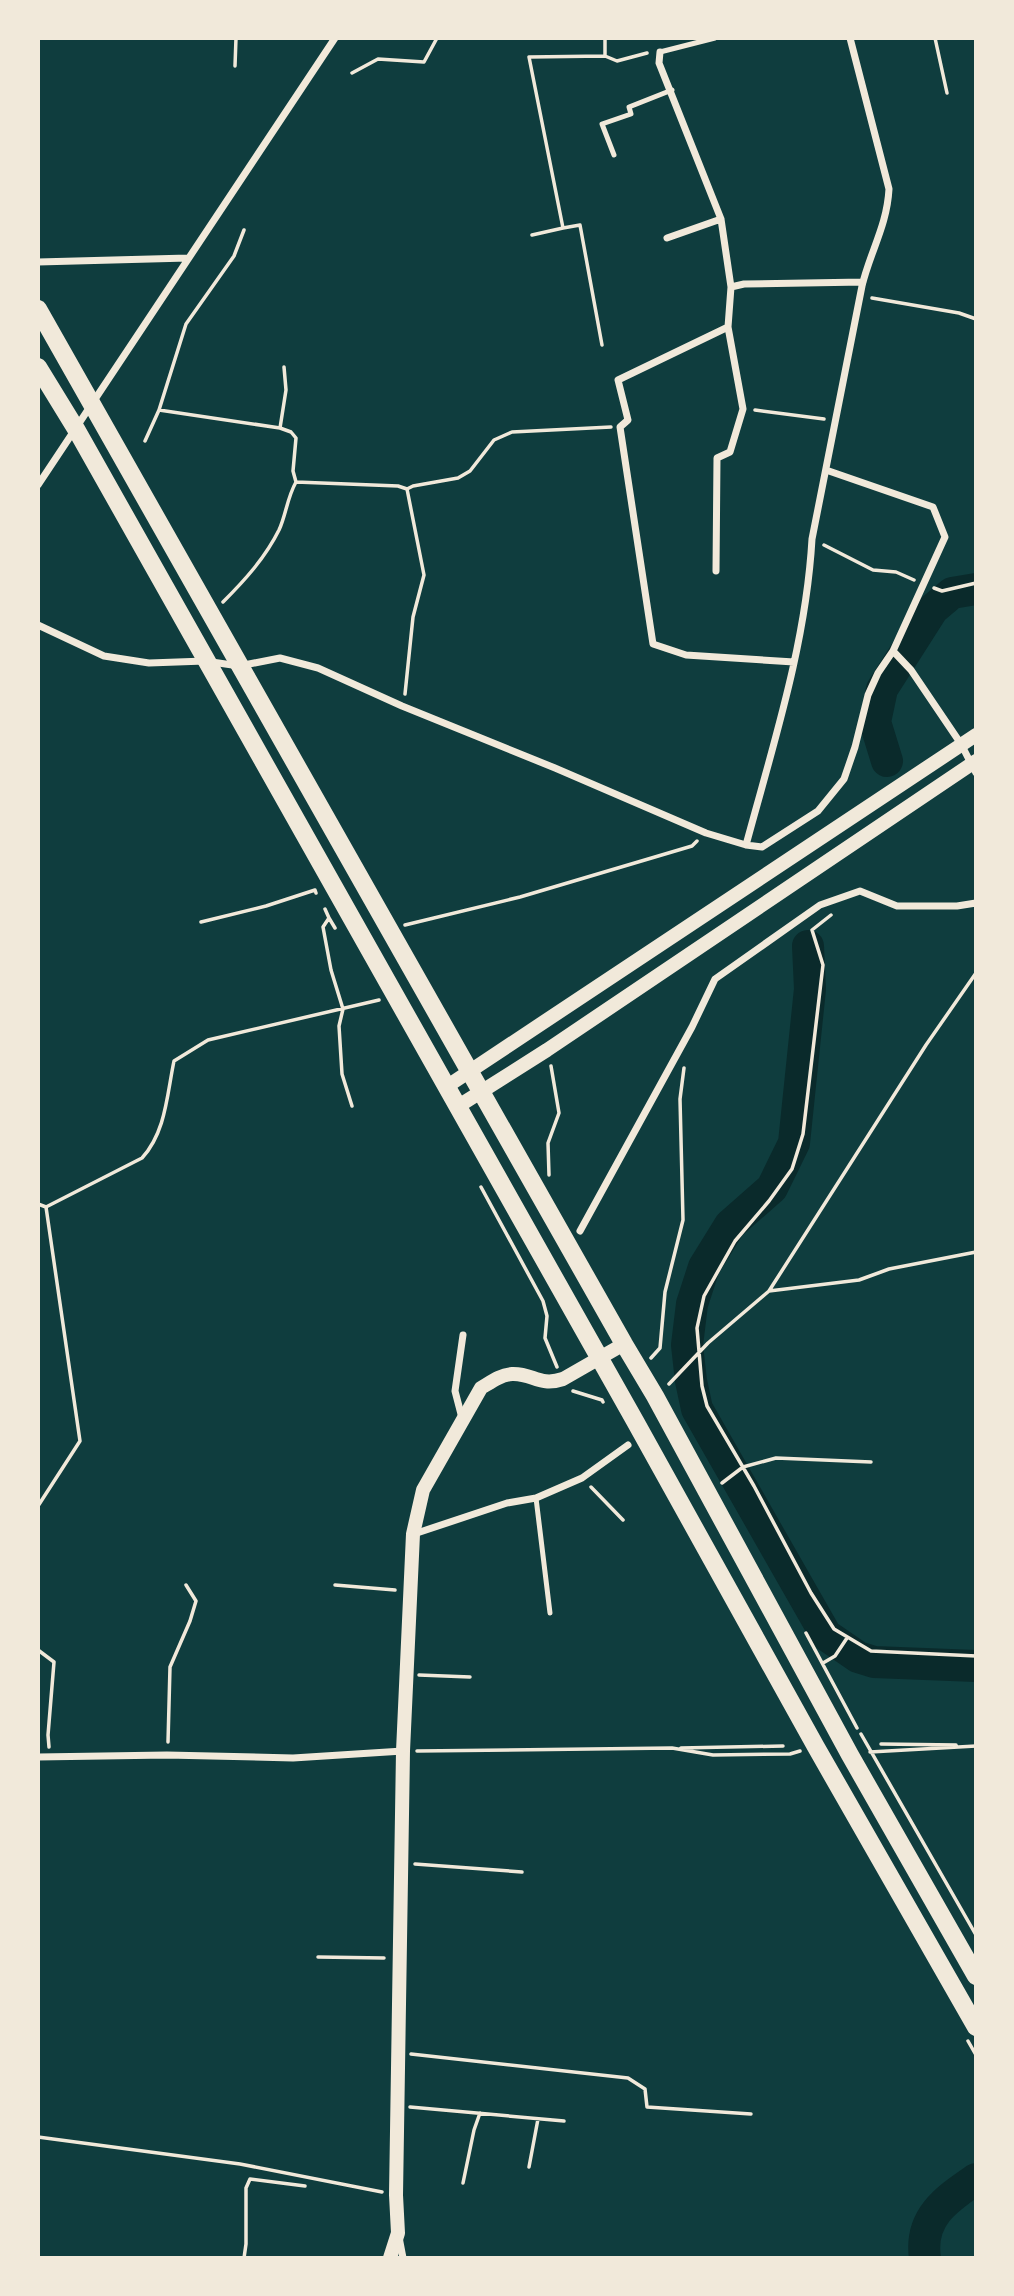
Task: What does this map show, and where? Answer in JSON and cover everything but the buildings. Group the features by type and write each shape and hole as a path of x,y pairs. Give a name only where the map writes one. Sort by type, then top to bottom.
{"highway":[{"path":"38,309 655,1396 850,1755 975,1976"},
{"path":"38,367 76,429 975,2026"}],"main road":[{"path":"446,1087 975,735"},
{"path":"457,1107 974,766"},
{"path":"390,2258 398,2233 396,2195 403,1751 413,1534 423,1490 481,1388 497,1378 514,1374 541,1381 563,1379 624,1344"}],"street":[{"path":"38,485 335,38"},
{"path":"746,845 794,662 810,579 812,539 863,282 888,208 888,189 850,38"},
{"path":"660,52 659,62 721,219 731,287 729,327 743,409 730,452 717,458 716,571"},
{"path":"667,238 721,219"},
{"path":"38,262 188,258"},
{"path":"731,287 744,284 863,282"},
{"path":"729,327 618,380 628,420 620,427 653,645 686,655 794,662"},
{"path":"38,625 104,656 149,663 205,661 239,666 281,658 318,668 706,833 762,847 818,811 844,779 868,695 878,673 894,652 944,537 933,508 826,470"},
{"path":"894,652 911,670 974,766"},
{"path":"580,1231 692,1027 715,979 820,905 860,891 897,906 957,906 975,903"},
{"path":"463,1335 454,1391 463,1422"},
{"path":"413,1534 507,1503 536,1498 582,1478 628,1445"},
{"path":"38,1757 167,1755 293,1758 403,1751"},
{"path":"398,2233 403,2258"}],"lane":[{"path":"660,52 715,38"},
{"path":"614,155 602,124 631,114 629,107 672,90"},
{"path":"536,1498 550,1614"}],"path":[{"path":"235,66 236,38"},
{"path":"352,73 378,59 424,62 437,38"},
{"path":"605,38 605,56"},
{"path":"935,38 947,93"},
{"path":"563,228 529,57 605,56 617,61 660,52"},
{"path":"532,234 580,225 601,345"},
{"path":"145,441 159,410 186,324 234,256 244,230"},
{"path":"860,296 959,313 975,319"},
{"path":"280,428 286,390 284,366"},
{"path":"743,409 836,421"},
{"path":"159,410 280,428 291,432 296,438 293,471 296,482 279,529 254,571 221,604"},
{"path":"296,482 398,486 407,489 458,478 470,471 494,440 512,432 620,427"},
{"path":"402,706 407,690 414,617 424,575 407,489"},
{"path":"812,539 873,570 896,572 942,591 975,583"},
{"path":"404,926 520,897 692,846 706,833"},
{"path":"201,922 266,906 315,890 336,930"},
{"path":"832,915 812,930 823,965 803,1134 792,1169 769,1201 734,1241 704,1296 696,1328 707,1406 811,1593 834,1629 871,1651 975,1656"},
{"path":"329,918 323,927 331,970 343,1009 339,1026 342,1074 352,1106"},
{"path":"667,1386 699,1353 769,1292 926,1045 975,973"},
{"path":"38,1204 46,1207 142,1158 159,1136 174,1060 208,1040 379,1000"},
{"path":"651,1358 660,1348 665,1292 683,1220 680,1099 685,1061"},
{"path":"477,1181 543,1301 547,1316 545,1338 563,1379"},
{"path":"38,1506 80,1441 46,1207"},
{"path":"769,1292 859,1280 889,1269 975,1252"},
{"path":"722,1482 743,1467 776,1458 871,1462"},
{"path":"582,1478 623,1520"},
{"path":"167,1755 170,1667 190,1622 196,1601 186,1585"},
{"path":"335,1585 411,1591"},
{"path":"802,1627 975,1935"},
{"path":"823,1663 835,1656 847,1639"},
{"path":"38,1650 54,1662 48,1735 51,1756"},
{"path":"407,1674 470,1677"},
{"path":"881,1744 975,1746"},
{"path":"403,1751 783,1746"},
{"path":"872,1752 975,1746"},
{"path":"672,1748 713,1755 790,1754 816,1747"},
{"path":"401,1872 413,1864 522,1872"},
{"path":"318,1957 400,1958"},
{"path":"399,2053 628,2078 645,2089 647,2107 751,2114"},
{"path":"398,2106 564,2121"},
{"path":"463,2183 480,2113"},
{"path":"529,2167 538,2119"},
{"path":"38,2137 240,2164 396,2195"},
{"path":"244,2258 246,2188 250,2179 305,2186"}],"waterway":[{"path":"887,761 875,722 882,689 933,609 952,593 976,589"},
{"path":"808,946 810,989 794,1143 772,1188 730,1225 704,1267 692,1304 687,1345 697,1409 826,1635 858,1657 874,1662 976,1666"},
{"path":"925,2258 926,2231 931,2220 946,2202 976,2179"}]}
